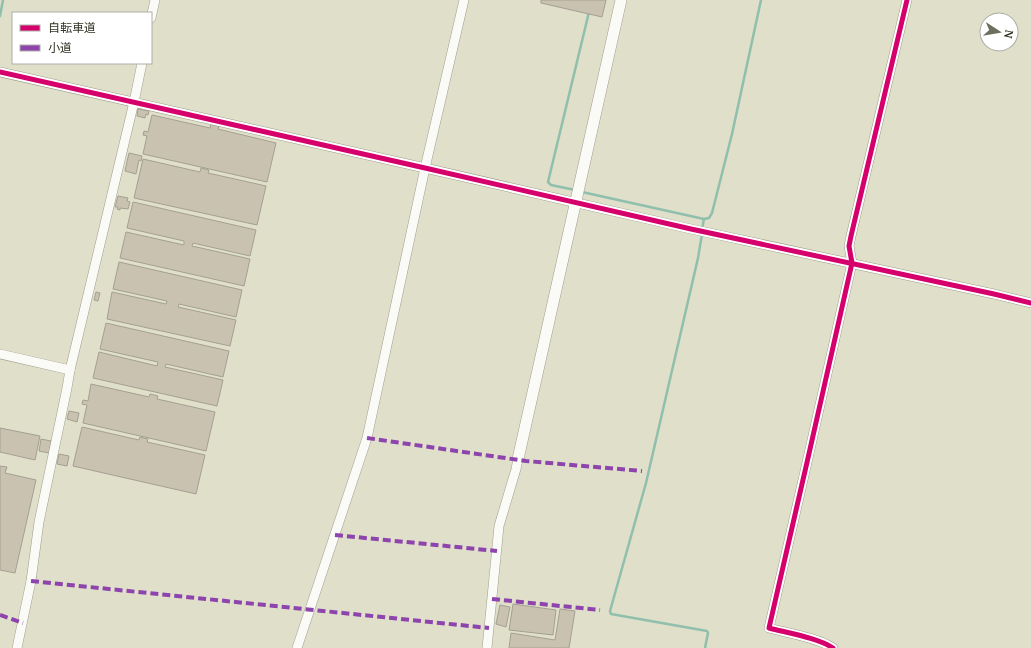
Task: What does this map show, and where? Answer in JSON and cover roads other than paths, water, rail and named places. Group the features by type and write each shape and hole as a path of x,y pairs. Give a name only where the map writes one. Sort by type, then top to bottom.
{"street":[{"path":"152,14 155,0"},
{"path":"297,648 367,438 425,168 464,0"},
{"path":"487,648 499,526 516,469 621,0"},
{"path":"833,648 819,641 769,628 852,263 849,246 907,0"},
{"path":"18,648 31,581 39,522 70,370 142,64"},
{"path":"0,72 691,229 1031,303"},
{"path":"0,354 70,370"}],"waterway":[{"path":"0,16 3,0"},
{"path":"582,192 704,219 709,218 712,213 732,134 761,0"},
{"path":"575,190 551,185 548,182 589,12"},
{"path":"702,229 704,219"},
{"path":"702,234 698,258 646,483 610,611 611,614 707,631 708,633 705,648"}]}
